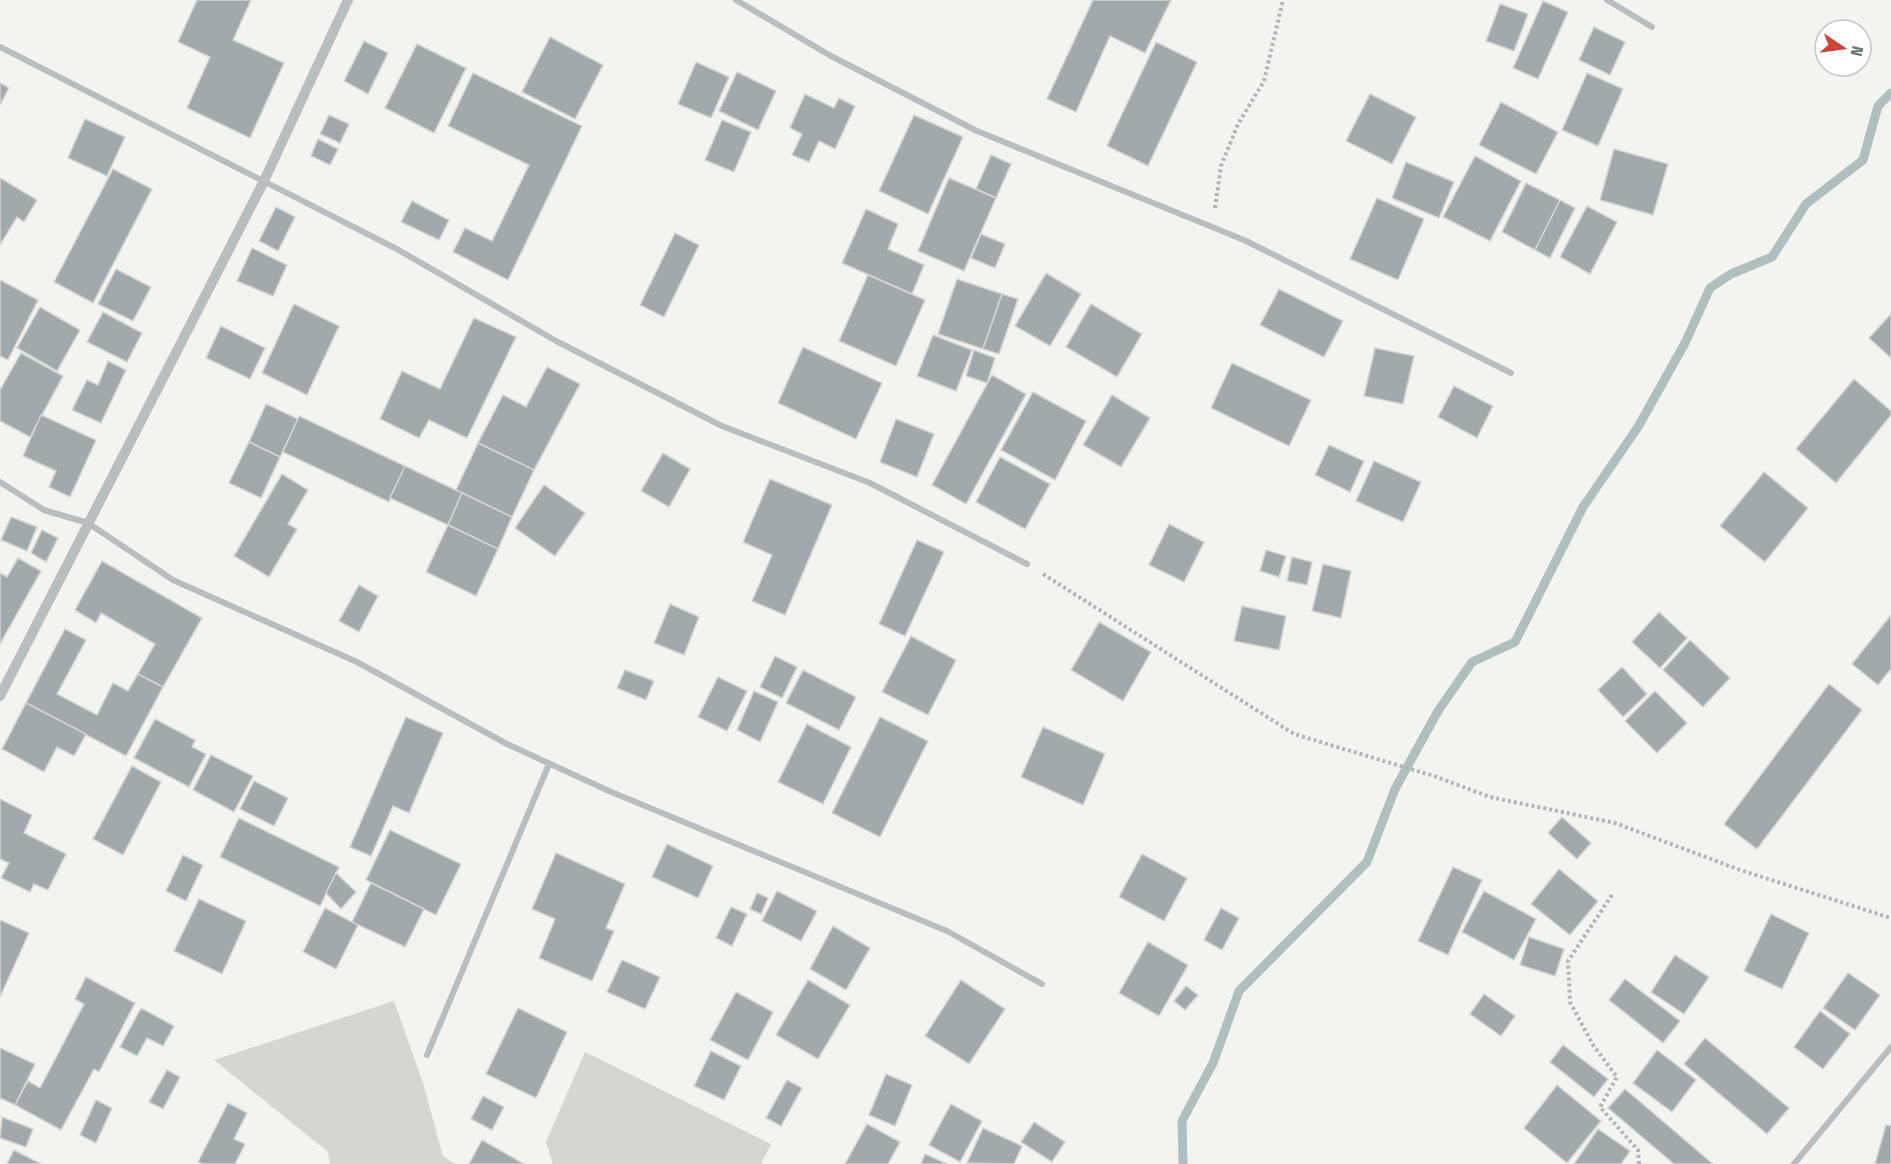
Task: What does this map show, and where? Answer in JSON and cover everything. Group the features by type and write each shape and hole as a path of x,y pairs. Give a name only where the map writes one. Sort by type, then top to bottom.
{"street":[{"path":"0,696 263,183 348,0"},
{"path":"736,0 831,56 977,131 1212,226 1511,373"},
{"path":"1607,0 1652,27"},
{"path":"0,47 263,183 395,248 558,342 722,426 870,483 1028,564"},
{"path":"0,482 44,510 88,523 173,580 357,662 507,744 761,855 946,931 1042,984"},
{"path":"427,1055 549,764"},
{"path":"1794,1164 1891,1047"}],"path":[{"path":"1212,226 1221,166 1238,124 1264,81 1283,0"},
{"path":"1028,564 1294,734 1434,777 1490,797 1616,823 1740,870 1891,918"},
{"path":"1612,895 1568,961 1570,1002 1593,1045 1617,1077 1600,1107 1638,1150 1639,1164"}],"shaded area":[{"path":"394,1001 423,1083 443,1156 455,1164 330,1164 328,1152 214,1060"},
{"path":"585,1052 771,1144 761,1164 553,1164 546,1142"}],"building":[{"path":"197,0 251,0 233,40 284,63 250,138 187,108 210,57 178,42"},
{"path":"1093,0 1171,0 1145,53 1110,36 1076,112 1047,99"},
{"path":"1543,1 1568,12 1538,79 1513,68"},
{"path":"1500,4 1528,14 1514,51 1486,41"},
{"path":"1594,27 1625,42 1610,75 1579,60"},
{"path":"550,37 603,65 575,119 522,92"},
{"path":"364,41 388,53 368,94 344,81"},
{"path":"1156,42 1197,62 1148,166 1107,146"},
{"path":"417,44 466,68 434,133 385,108"},
{"path":"696,62 729,77 711,118 678,104"},
{"path":"737,72 776,91 758,130 719,111"},
{"path":"473,73 582,126 508,280 453,252 465,228 492,241 529,165 448,126"},
{"path":"1587,73 1623,89 1598,146 1562,130"},
{"path":"0,83 9,88 0,105"},
{"path":"805,94 834,108 839,98 855,106 835,149 819,141 809,162 792,155 802,134 790,128"},
{"path":"1370,94 1416,117 1392,164 1346,141"},
{"path":"1501,102 1558,132 1536,174 1479,145"},
{"path":"329,115 349,124 340,143 320,134"},
{"path":"914,115 963,137 928,214 879,191"},
{"path":"85,119 125,137 107,176 68,158"},
{"path":"722,120 751,132 734,172 705,160"},
{"path":"318,139 338,149 330,165 311,156"},
{"path":"1614,149 1668,164 1653,215 1600,200"},
{"path":"991,155 1011,164 996,198 976,189"},
{"path":"1475,156 1521,181 1490,241 1443,217"},
{"path":"1406,162 1454,182 1439,218 1392,198"},
{"path":"113,169 152,189 93,303 54,282"},
{"path":"0,178 37,200 24,222 17,217 0,245"},
{"path":"949,178 996,198 964,271 918,251"},
{"path":"1526,183 1560,200 1535,250 1502,232"},
{"path":"1377,198 1424,219 1398,280 1350,259"},
{"path":"1560,200 1575,208 1550,258 1535,250"},
{"path":"412,201 449,220 439,240 401,222"},
{"path":"1587,206 1617,222 1590,274 1560,257"},
{"path":"276,207 295,217 278,251 259,241"},
{"path":"866,209 898,224 888,249 924,265 912,294 842,263"},
{"path":"675,233 699,245 664,317 640,305"},
{"path":"981,234 1005,244 995,268 971,258"},
{"path":"252,248 287,265 273,296 237,281"},
{"path":"116,269 151,287 133,321 98,304"},
{"path":"1046,273 1081,294 1050,346 1015,326"},
{"path":"868,275 925,300 896,366 839,341"},
{"path":"957,279 1002,294 983,349 938,334"},
{"path":"0,280 38,300 8,360 0,356"},
{"path":"1279,289 1343,321 1324,357 1260,325"},
{"path":"1002,294 1018,299 999,354 983,349"},
{"path":"294,304 339,326 307,395 262,373"},
{"path":"1091,304 1142,334 1117,377 1066,347"},
{"path":"40,307 80,330 57,371 17,348"},
{"path":"103,312 142,333 127,362 87,342"},
{"path":"1891,314 1891,358 1869,338"},
{"path":"474,318 516,337 467,438 429,420 419,438 380,419 402,371 440,389"},
{"path":"221,326 265,348 250,379 206,358"},
{"path":"933,335 972,350 956,391 917,376"},
{"path":"803,347 882,383 856,439 778,403"},
{"path":"1375,348 1414,356 1403,404 1364,396"},
{"path":"974,350 995,358 987,383 966,376"},
{"path":"21,353 63,376 30,437 0,421 0,390"},
{"path":"108,361 126,370 101,423 72,410 87,380 98,385"},
{"path":"1232,363 1311,400 1289,446 1211,408"},
{"path":"547,367 580,384 534,470 478,443 503,395 526,407"},
{"path":"992,375 1026,394 966,504 932,485"},
{"path":"1854,379 1891,411 1891,415 1836,483 1796,449"},
{"path":"1454,386 1493,406 1477,438 1438,417"},
{"path":"1033,392 1086,421 1055,480 1001,450"},
{"path":"1112,395 1150,418 1121,467 1083,445"},
{"path":"266,404 298,419 280,457 249,442"},
{"path":"41,415 96,440 70,497 49,487 56,471 23,456"},
{"path":"299,416 405,466 389,502 283,452"},
{"path":"896,419 934,434 917,477 880,462"},
{"path":"249,442 280,457 261,498 229,483"},
{"path":"478,443 534,470 512,517 456,490"},
{"path":"1329,445 1364,461 1350,492 1315,475"},
{"path":"663,453 690,469 669,507 641,491"},
{"path":"1000,457 1050,484 1025,529 976,502"},
{"path":"1374,461 1421,482 1403,522 1356,501"},
{"path":"405,466 462,493 448,525 390,498"},
{"path":"1764,472 1808,508 1765,562 1720,526"},
{"path":"282,474 308,490 288,524 297,529 269,577 234,556"},
{"path":"770,479 832,505 785,615 752,601 772,555 743,542"},
{"path":"544,485 585,513 555,556 515,528"},
{"path":"462,493 512,517 498,549 448,525"},
{"path":"11,517 37,527 27,551 1,540"},
{"path":"1169,524 1204,542 1184,582 1149,565"},
{"path":"448,525 498,549 476,596 426,572"},
{"path":"42,530 58,538 46,562 31,553"},
{"path":"917,540 944,552 905,636 879,624"},
{"path":"1266,550 1286,556 1279,577 1260,571"},
{"path":"1292,557 1312,562 1307,585 1287,581"},
{"path":"18,558 41,571 0,644 0,573 7,577"},
{"path":"102,561 202,618 163,687 138,674 155,644 101,613 96,623 75,610"},
{"path":"1323,564 1351,571 1341,618 1312,611"},
{"path":"359,585 378,596 359,632 339,621"},
{"path":"670,604 699,617 684,655 654,643"},
{"path":"1242,606 1286,616 1279,650 1234,641"},
{"path":"1659,612 1687,638 1660,668 1632,642"},
{"path":"1891,615 1891,669 1878,685 1852,664"},
{"path":"1099,622 1151,652 1123,701 1071,670"},
{"path":"65,629 86,640 57,694 97,715 113,683 128,691 138,674 163,687 126,756 26,703"},
{"path":"911,636 956,660 928,715 882,692"},
{"path":"1690,640 1730,678 1703,707 1663,670"},
{"path":"775,656 797,667 782,698 760,687"},
{"path":"1622,667 1647,694 1623,717 1598,690"},
{"path":"625,670 654,681 646,700 617,688"},
{"path":"803,670 856,697 839,730 786,703"},
{"path":"718,677 747,691 727,731 698,717"},
{"path":"1829,684 1862,710 1757,849 1724,824"},
{"path":"754,691 778,702 760,742 737,730"},
{"path":"1655,691 1687,723 1657,753 1625,721"},
{"path":"26,703 86,734 74,756 57,747 44,772 2,749"},
{"path":"406,717 443,733 409,813 393,806 371,856 350,847"},
{"path":"880,717 928,741 880,837 832,813"},
{"path":"155,719 195,740 192,747 206,754 189,787 134,758"},
{"path":"807,724 851,747 823,804 778,782"},
{"path":"1043,727 1105,754 1083,805 1021,777"},
{"path":"211,755 253,776 234,812 193,790"},
{"path":"132,766 161,782 123,855 93,839"},
{"path":"254,781 288,798 274,826 240,809"},
{"path":"0,799 32,815 24,833 66,854 48,890 34,884 30,892 1,878 9,863 0,859"},
{"path":"1562,817 1591,843 1577,859 1548,833"},
{"path":"239,818 339,867 320,906 220,857"},
{"path":"390,830 461,864 436,915 366,880"},
{"path":"667,844 713,866 698,898 652,877"},
{"path":"556,853 625,884 606,928 614,931 592,981 539,958 555,919 532,909"},
{"path":"1142,854 1187,878 1164,921 1119,897"},
{"path":"183,855 203,865 186,901 166,891"},
{"path":"1453,867 1482,880 1448,955 1418,941"},
{"path":"1559,869 1598,901 1570,935 1531,904"},
{"path":"336,873 356,892 341,909 326,893"},
{"path":"371,883 424,909 405,947 352,922"},
{"path":"777,891 817,911 801,941 762,921"},
{"path":"1484,891 1536,919 1514,960 1462,932"},
{"path":"757,893 768,898 761,914 750,909"},
{"path":"199,899 246,921 222,974 174,951"},
{"path":"731,907 747,914 732,946 716,938"},
{"path":"325,908 358,925 336,969 303,952"},
{"path":"1221,908 1239,918 1222,950 1204,940"},
{"path":"1771,914 1809,933 1782,989 1744,971"},
{"path":"0,920 29,933 0,997"},
{"path":"833,926 870,948 846,990 810,969"},
{"path":"1529,937 1564,949 1555,976 1520,965"},
{"path":"1148,942 1188,965 1159,1016 1119,993"},
{"path":"1675,955 1709,977 1684,1014 1651,992"},
{"path":"622,960 660,977 645,1009 607,992"},
{"path":"1848,973 1880,995 1855,1030 1823,1008"},
{"path":"86,977 135,1003 99,1072 94,1069 61,1130 15,1105 28,1081 40,1088 84,1004 75,999"},
{"path":"1625,979 1680,1021 1663,1043 1609,1000"},
{"path":"808,980 850,1005 818,1059 776,1035"},
{"path":"961,980 1005,1009 969,1064 925,1036"},
{"path":"1186,986 1198,995 1185,1010 1174,1001"},
{"path":"736,992 773,1012 748,1060 710,1040"},
{"path":"1484,994 1515,1016 1501,1036 1470,1014"},
{"path":"141,1008 174,1026 163,1046 147,1038 137,1056 120,1047"},
{"path":"518,1008 567,1032 536,1098 486,1074"},
{"path":"1820,1011 1850,1034 1823,1069 1794,1047"},
{"path":"1705,1038 1789,1108 1767,1134 1684,1064"},
{"path":"1563,1045 1608,1079 1594,1097 1550,1062"},
{"path":"0,1048 35,1064 15,1105 0,1098"},
{"path":"1657,1050 1696,1080 1672,1112 1633,1083"},
{"path":"711,1051 741,1066 724,1100 694,1086"},
{"path":"167,1070 180,1077 163,1109 149,1102"},
{"path":"886,1074 912,1085 895,1126 869,1115"},
{"path":"787,1080 802,1088 781,1126 766,1118"},
{"path":"1557,1085 1601,1121 1567,1163 1524,1128"},
{"path":"1625,1089 1713,1164 1674,1164 1608,1108"},
{"path":"483,1096 504,1107 492,1130 471,1119"},
{"path":"96,1100 112,1108 96,1143 80,1135"},
{"path":"228,1103 247,1113 234,1139 245,1144 235,1164 198,1162"},
{"path":"951,1104 982,1121 960,1162 929,1145"},
{"path":"2,1117 33,1129 26,1147 0,1138"},
{"path":"1034,1122 1065,1142 1052,1162 1021,1142"},
{"path":"867,1124 900,1142 888,1164 845,1164"},
{"path":"1886,1125 1891,1126 1891,1164 1875,1164"},
{"path":"983,1128 1022,1146 1014,1164 967,1163"},
{"path":"1598,1129 1630,1151 1621,1164 1574,1164"},
{"path":"482,1140 524,1164 469,1164"},
{"path":"14,1150 41,1164 7,1164"},
{"path":"925,1154 947,1164 921,1164"}],"waterway":[{"path":"1183,1164 1182,1121 1213,1063 1239,991 1367,862 1395,789 1438,711 1472,662 1515,642 1583,507 1638,427 1685,343 1710,288 1731,274 1772,257 1806,204 1863,160 1878,106 1891,93"}]}
